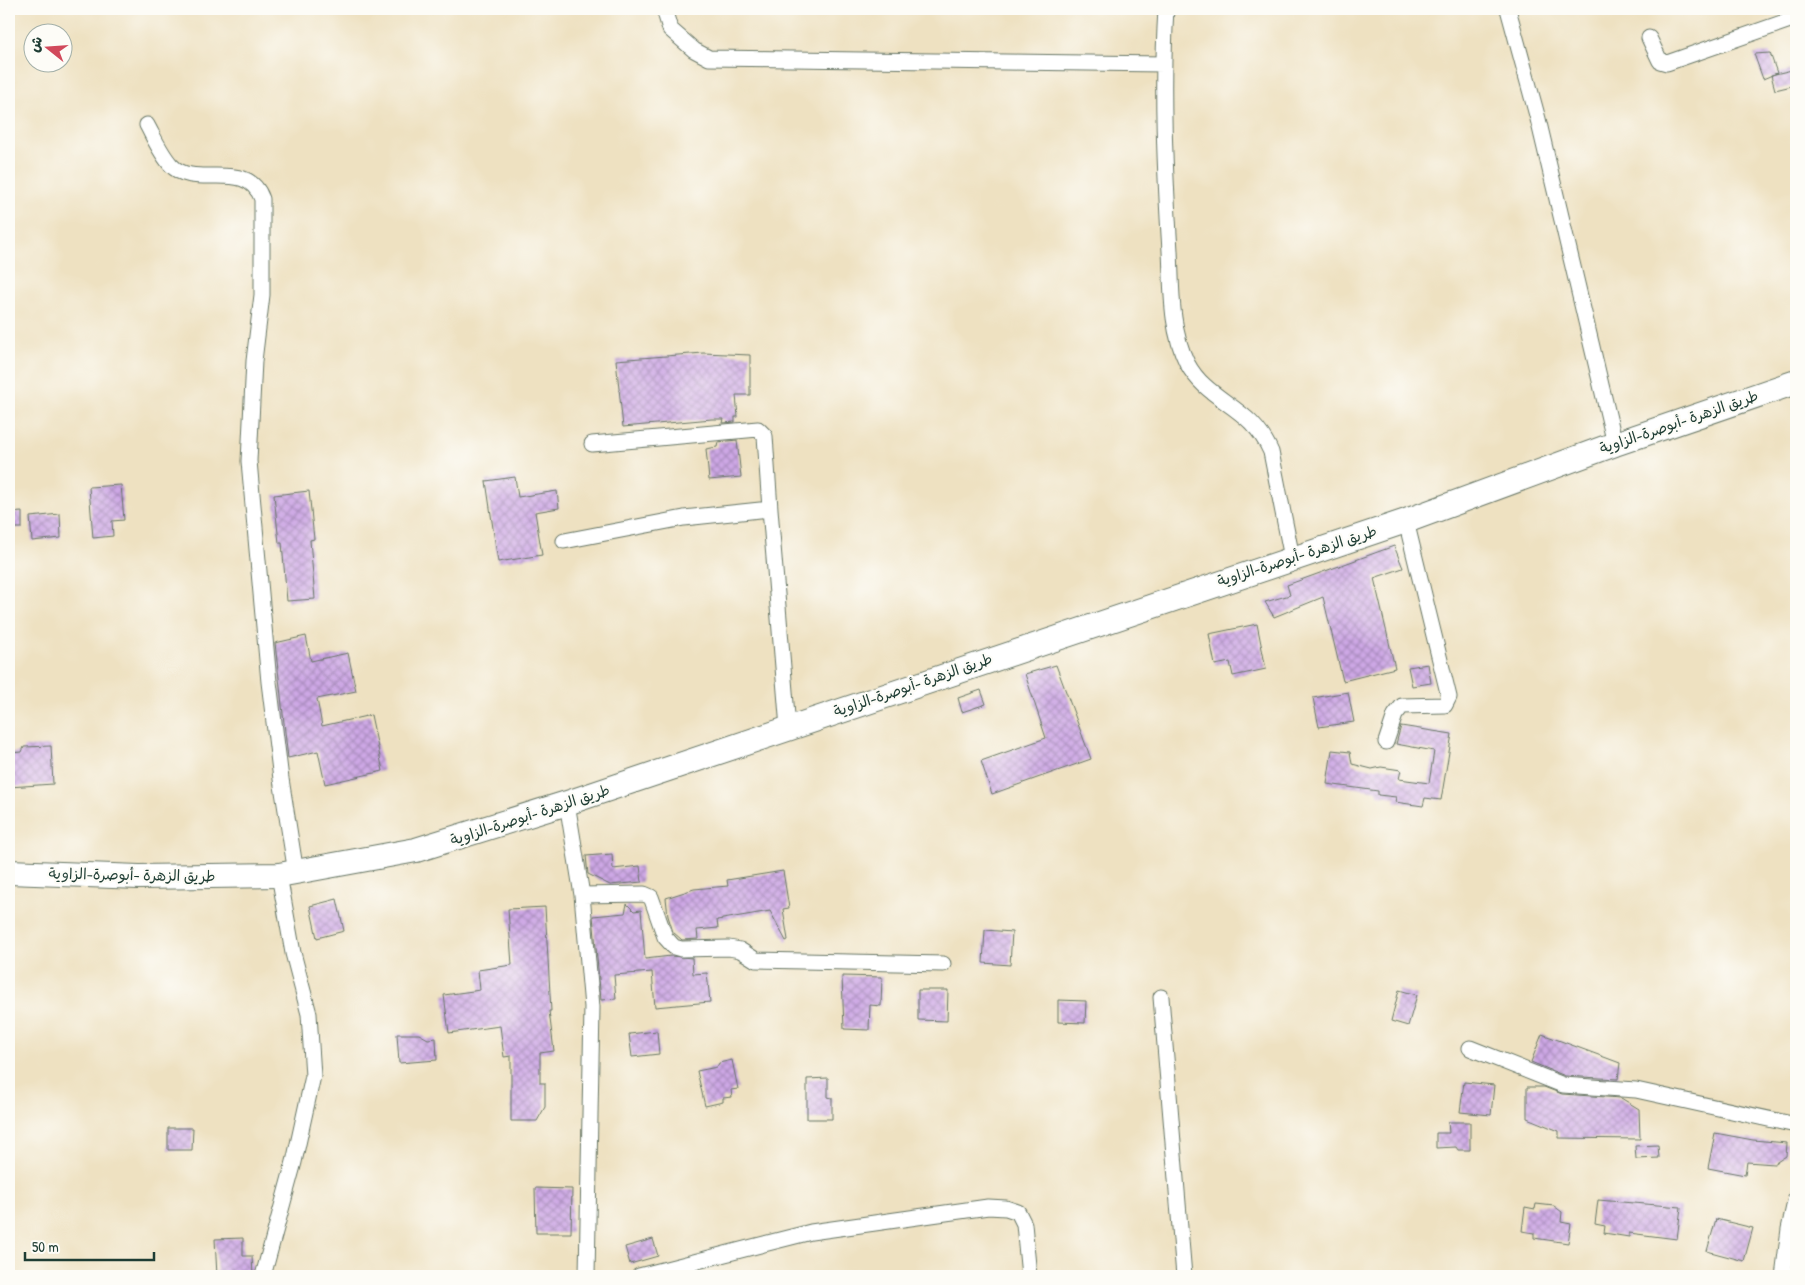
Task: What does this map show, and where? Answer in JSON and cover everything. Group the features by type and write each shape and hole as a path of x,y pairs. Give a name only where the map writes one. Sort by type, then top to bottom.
{"main road":[{"name":"طريق الزهرة -أبوصرة-الزاوية","path":"9,872 139,877 288,874 416,850 567,803 1406,521 1615,444 1796,382"}],"street":[{"path":"664,9 670,29 694,50 709,58 1164,64"},
{"path":"1166,9 1164,64 1166,202 1173,308 1179,344 1188,364 1199,381 1247,416 1266,440 1271,452 1292,558"},
{"path":"1508,9 1538,119 1615,444"},
{"path":"1649,38 1660,61 1667,63 1796,18"},
{"path":"147,125 171,166 187,174 249,180 258,188 262,199 262,295 254,361 249,461 269,682 280,779 293,953 309,1014 313,1076 294,1162 263,1276"},
{"path":"592,444 708,435 754,428 761,430 765,436 788,728"},
{"path":"564,541 684,518 770,509"},
{"path":"1386,742 1395,715 1402,706 1445,704 1449,697 1406,521"},
{"path":"567,803 582,895 592,1007 587,1276"},
{"path":"582,895 644,894 651,897 669,944 681,949 729,948 740,950 756,960 943,964"},
{"path":"1161,997 1184,1276"},
{"path":"1470,1048 1563,1085 1652,1093 1796,1125"},
{"path":"1783,1276 1789,1229 1796,1198"},
{"path":"639,1276 811,1232 988,1207 1006,1208 1018,1212 1024,1224 1029,1276"}],"building":[{"path":"1770,53 1777,73 1763,79 1754,54"},
{"path":"1796,69 1796,85 1775,90 1771,75"},
{"path":"703,353 750,355 750,395 736,395 738,417 735,417 735,422 723,423 724,419 712,419 623,427 616,360"},
{"path":"737,440 741,477 709,480 706,449 717,447 718,442"},
{"path":"515,477 518,497 557,491 559,508 535,512 542,555 498,562 486,481"},
{"path":"121,485 124,520 112,521 113,536 93,538 89,487"},
{"path":"309,491 314,539 310,540 315,599 287,601 282,543 279,543 274,495"},
{"path":"22,512 22,528 9,528 9,513"},
{"path":"60,514 61,538 32,541 30,517"},
{"path":"1394,546 1403,568 1374,578 1395,668 1343,681 1323,597 1274,617 1265,602 1290,595 1287,585"},
{"path":"1257,624 1266,669 1233,676 1230,662 1215,665 1209,634"},
{"path":"306,636 311,661 348,653 356,691 317,699 322,726 371,715 383,771 325,784 318,751 288,758 275,643"},
{"path":"1428,664 1431,683 1412,686 1408,667"},
{"path":"1056,665 1091,759 992,794 981,761 1046,738 1025,674"},
{"path":"981,690 986,704 962,712 958,698"},
{"path":"1348,692 1354,722 1319,727 1313,698"},
{"path":"1401,726 1452,734 1441,800 1425,798 1423,806 1395,802 1396,797 1378,795 1378,791 1327,784 1332,750 1350,752 1352,764 1372,769 1381,767 1401,770 1399,779 1429,783 1434,751 1396,744"},
{"path":"51,746 53,784 9,787 9,753 22,752 24,747"},
{"path":"612,854 613,869 640,866 642,882 610,885 588,874 586,856"},
{"path":"783,871 789,908 783,909 788,940 786,941 770,911 717,920 718,928 697,930 698,939 682,940 673,932 668,916 666,898 694,889 728,886 727,880"},
{"path":"337,899 344,931 317,938 310,906"},
{"path":"627,904 634,911 641,910 645,959 671,956 692,958 693,974 707,973 710,1002 655,1007 652,972 614,975 616,999 601,1000 593,916 625,913"},
{"path":"545,907 551,1011 549,1011 554,1051 540,1053 540,1083 545,1083 545,1107 537,1121 511,1121 511,1056 504,1057 500,1026 449,1033 444,995 480,990 478,970 512,965 508,909"},
{"path":"985,930 1012,932 1010,965 983,963"},
{"path":"842,976 882,977 881,1006 870,1005 869,1030 844,1029"},
{"path":"918,990 948,990 947,1021 918,1020"},
{"path":"1399,990 1417,995 1408,1026 1391,1021"},
{"path":"1058,1000 1086,1001 1085,1023 1058,1022"},
{"path":"657,1031 659,1054 632,1057 629,1034"},
{"path":"397,1034 419,1034 428,1039 436,1038 437,1060 399,1063"},
{"path":"1542,1034 1620,1063 1618,1079 1565,1076 1531,1062"},
{"path":"732,1060 738,1089 731,1090 732,1097 723,1098 723,1102 705,1106 697,1071 717,1067 719,1063"},
{"path":"828,1078 828,1097 832,1098 832,1119 807,1119 807,1079"},
{"path":"1464,1082 1494,1085 1491,1115 1460,1112"},
{"path":"1527,1087 1544,1087 1562,1094 1621,1098 1639,1109 1640,1139 1559,1138 1559,1131 1527,1118"},
{"path":"1448,1122 1470,1122 1470,1150 1458,1150 1456,1147 1436,1148 1436,1133 1449,1133"},
{"path":"168,1128 193,1128 192,1150 168,1150"},
{"path":"1715,1133 1753,1140 1787,1143 1786,1156 1774,1164 1747,1162 1745,1175 1708,1168"},
{"path":"1658,1145 1659,1158 1636,1159 1635,1146"},
{"path":"535,1188 572,1189 571,1233 536,1233"},
{"path":"1598,1200 1681,1207 1677,1239 1629,1233 1629,1237 1604,1233 1605,1226 1595,1224"},
{"path":"1536,1204 1554,1206 1562,1212 1561,1222 1571,1224 1568,1243 1534,1238 1534,1233 1522,1231 1525,1207 1535,1209"},
{"path":"1716,1219 1753,1228 1744,1261 1707,1251"},
{"path":"243,1238 243,1256 252,1256 253,1276 217,1276 215,1239"},
{"path":"653,1239 658,1256 630,1264 625,1247"}]}
